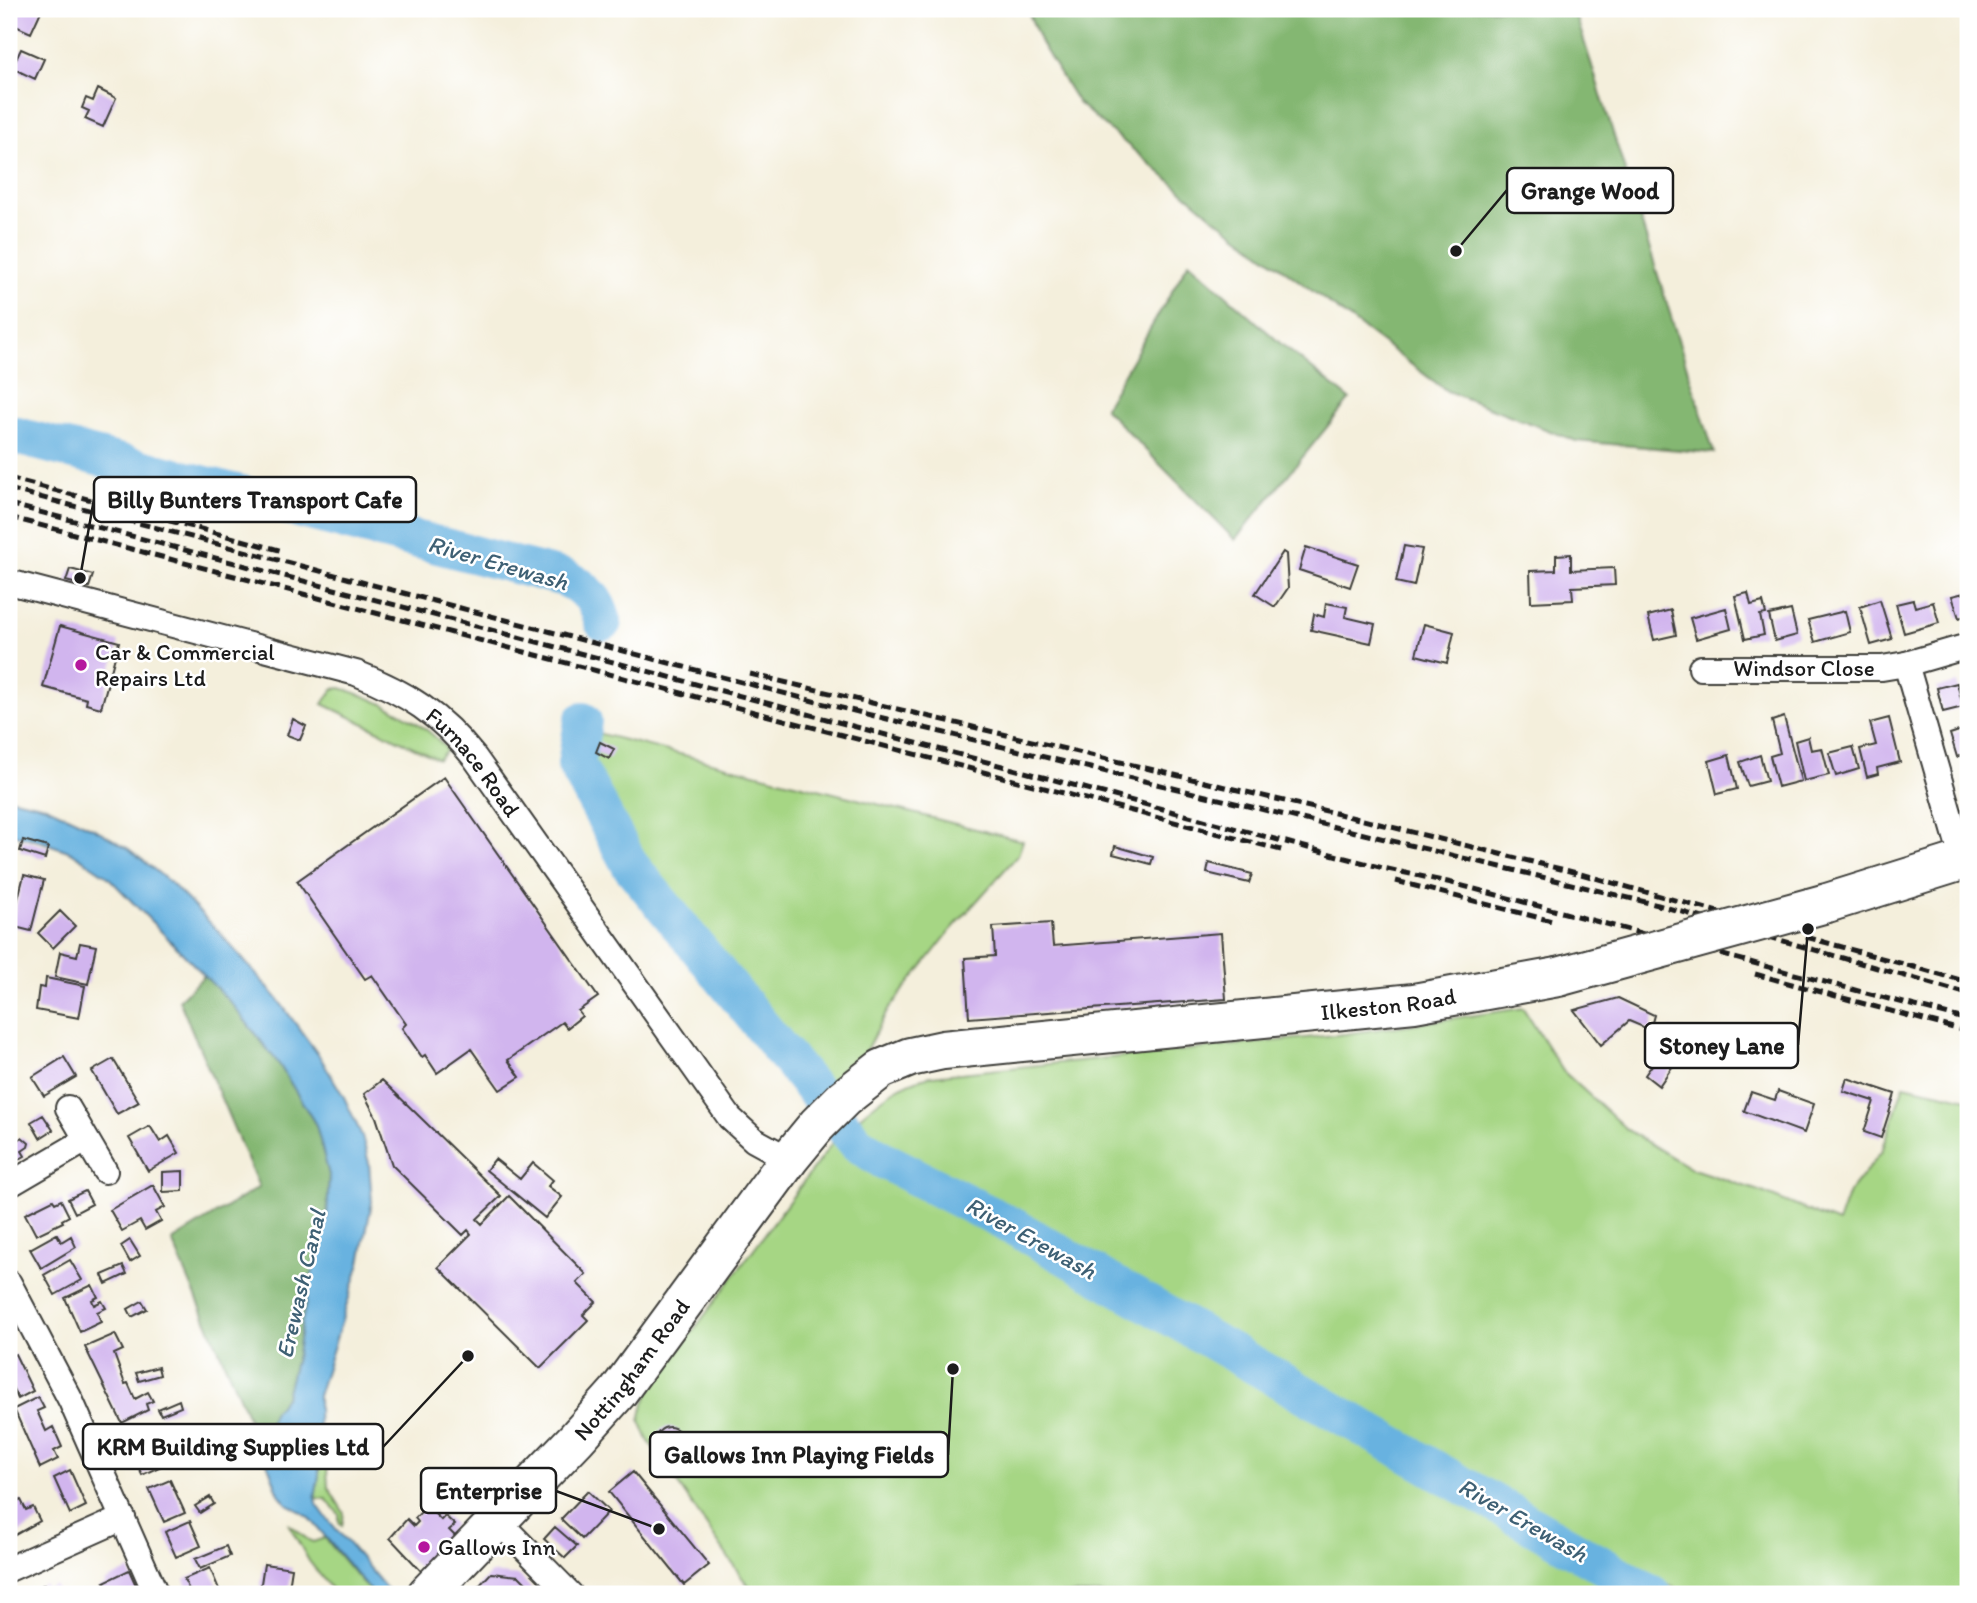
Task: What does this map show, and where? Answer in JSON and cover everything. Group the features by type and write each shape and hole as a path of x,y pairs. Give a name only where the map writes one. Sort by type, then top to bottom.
{"main road":[{"name":"Ilkeston Road","path":"817,1125 864,1080 891,1064 943,1050 1414,1003 1558,977 1827,903 1966,860"},
{"name":"Nottingham Road","path":"427,1594 618,1392 789,1159 817,1125"}],"street":[{"name":"Furnace Road","path":"9,582 356,673 401,693 435,715 474,758 730,1118 754,1140 789,1159"},
{"name":"Windsor Close","path":"1702,668 1882,668 1968,646"},
{"name":"Windsor Close","path":"1906,664 1966,860"},
{"path":"68,1108 105,1171"},
{"path":"9,1185 86,1140"},
{"path":"9,1283 71,1402 156,1594"},
{"path":"9,1569 122,1518"},
{"path":"498,1521 570,1594"}],"green space":[{"path":"1027,9 1574,9 1714,453 1576,441 1447,391 1213,217 1078,103 1041,43"},
{"path":"1189,262 1280,343 1350,399 1235,540 1104,408"},
{"path":"341,688 369,698 413,720 447,750 438,759 323,704 333,689"},
{"path":"593,732 1023,841 1018,855 951,930 888,1010 855,1070 836,1090 706,941 588,777 586,759"},
{"path":"205,975 232,1004 279,1064 316,1125 329,1175 327,1218 302,1321 297,1354 286,1396 274,1411 268,1425 263,1452 172,1241 259,1187 179,1000"},
{"path":"1523,1008 1563,1071 1626,1129 1690,1168 1762,1192 1838,1223 1849,1192 1882,1151 1904,1085 1968,1099 1968,1594 1685,1594 1627,1561 1548,1522 1244,1344 1012,1213 894,1151 867,1132 857,1119 891,1092 910,1082 931,1076 1345,1034"},
{"path":"833,1142 868,1171 1001,1235 1633,1594 756,1594 648,1440 640,1421 644,1403 653,1385"},
{"path":"318,1452 326,1452 328,1487 344,1513 342,1526 339,1523 339,1514 326,1499 315,1498 319,1475"},
{"path":"289,1525 313,1542 325,1538 372,1594 335,1594 309,1561"}],"water":[{"path":"9,798 46,806 95,829 129,849 172,884 276,997 320,1057 344,1097 362,1136 369,1163 372,1202 360,1263 318,1396 319,1475 315,1498 326,1517 391,1594 373,1594 309,1517 286,1503 279,1494 263,1452 268,1425 274,1411 286,1396 327,1218 329,1175 316,1125 279,1064 232,1004 107,876 71,852 9,834"}],"building":[{"path":"9,9 42,9 31,33 9,23"},
{"path":"21,49 44,59 35,79 12,68"},
{"path":"98,89 116,98 103,127 85,119 89,111 82,108 86,98 93,101"},
{"path":"1404,546 1422,549 1414,586 1396,582"},
{"path":"1306,547 1358,564 1350,587 1299,570"},
{"path":"1283,552 1286,554 1288,588 1275,607 1255,594"},
{"path":"1571,554 1571,570 1614,568 1615,585 1572,587 1573,600 1531,602 1530,571 1556,570 1556,555"},
{"path":"70,569 93,575 89,587 66,581"},
{"path":"1968,592 1968,615 1959,618 1952,596"},
{"path":"1748,593 1751,605 1763,602 1766,614 1760,615 1764,635 1745,639 1735,596"},
{"path":"1880,600 1892,639 1871,645 1860,607"},
{"path":"1913,600 1915,607 1933,602 1939,623 1904,633 1896,604"},
{"path":"1326,603 1347,607 1345,617 1375,624 1371,643 1311,630 1314,614 1324,617"},
{"path":"1726,608 1731,629 1696,639 1690,618"},
{"path":"1671,610 1676,635 1654,640 1648,616"},
{"path":"1791,610 1797,635 1775,641 1769,615"},
{"path":"1845,611 1850,632 1815,642 1808,620"},
{"path":"1424,624 1454,632 1447,663 1416,655"},
{"name":"Car & Commercial Repairs Ltd","path":"60,626 119,642 101,708 86,704 87,699 43,687"},
{"path":"1957,683 1963,707 1943,712 1937,688"},
{"path":"1784,717 1801,781 1778,787 1770,756 1780,753 1772,721"},
{"path":"1889,718 1900,762 1877,768 1878,774 1867,777 1860,749 1876,745 1870,723"},
{"path":"293,719 306,726 300,740 287,735"},
{"path":"1968,728 1968,753 1957,757 1950,734"},
{"path":"1808,737 1811,750 1822,748 1829,775 1804,781 1795,741"},
{"path":"600,742 614,749 609,759 596,752"},
{"path":"1853,747 1859,769 1836,776 1829,753"},
{"path":"1729,755 1737,789 1717,794 1709,761"},
{"path":"1760,755 1767,781 1748,786 1740,762"},
{"path":"444,777 598,997 578,1011 582,1016 567,1028 562,1022 508,1060 520,1077 500,1090 471,1049 437,1073 402,1028 406,1024 372,975 365,979 297,881"},
{"path":"23,840 48,847 45,859 20,851"},
{"path":"1115,846 1153,857 1151,864 1113,854"},
{"path":"1209,863 1252,874 1249,883 1207,873"},
{"path":"24,875 44,880 31,931 11,926"},
{"path":"60,911 75,926 53,948 38,933"},
{"path":"1051,923 1053,946 1221,933 1226,999 969,1018 965,958 995,956 993,927"},
{"path":"80,943 96,946 88,984 55,977 60,952 77,956"},
{"path":"46,978 85,986 79,1018 36,1010 39,987 45,988"},
{"path":"1618,998 1654,1015 1650,1030 1629,1021 1601,1045 1574,1010"},
{"path":"1671,1028 1692,1038 1659,1086 1645,1075 1662,1051"},
{"path":"64,1057 76,1077 44,1096 32,1077"},
{"path":"113,1059 139,1102 117,1114 92,1071"},
{"path":"1847,1078 1895,1094 1881,1138 1864,1132 1874,1101 1843,1091"},
{"path":"382,1080 501,1196 477,1219 482,1224 509,1196 586,1274 577,1283 596,1302 583,1315 588,1320 540,1368 438,1267 471,1234 468,1230 463,1235 392,1165 376,1117 364,1094"},
{"path":"1778,1091 1814,1104 1804,1133 1744,1111 1751,1092 1775,1100"},
{"path":"43,1115 53,1130 40,1138 31,1122"},
{"path":"150,1126 160,1142 169,1136 179,1153 148,1171 129,1138"},
{"path":"11,1132 16,1142 22,1137 29,1143 22,1151 25,1156 9,1165 9,1133"},
{"path":"495,1159 520,1179 533,1163 553,1180 548,1186 562,1197 545,1218 486,1170"},
{"path":"183,1171 183,1191 163,1192 163,1172"},
{"path":"153,1185 165,1207 156,1212 161,1221 145,1230 140,1221 122,1231 110,1210"},
{"path":"85,1191 92,1204 75,1213 68,1199"},
{"path":"53,1200 55,1203 61,1200 69,1216 62,1220 63,1222 36,1235 25,1214"},
{"path":"57,1234 61,1242 71,1236 76,1247 41,1268 30,1249"},
{"path":"130,1240 140,1256 130,1262 121,1246"},
{"path":"70,1260 82,1280 55,1295 44,1275"},
{"path":"123,1266 127,1274 106,1284 102,1275"},
{"path":"92,1285 98,1297 92,1300 94,1305 102,1301 106,1308 97,1312 101,1322 80,1332 65,1298"},
{"path":"142,1301 147,1309 132,1317 128,1309"},
{"path":"115,1334 123,1350 114,1354 125,1384 128,1383 135,1399 148,1392 153,1401 146,1404 148,1410 122,1423 85,1347"},
{"path":"15,1354 33,1391 18,1399 9,1381 9,1357"},
{"path":"158,1367 160,1375 139,1381 136,1373"},
{"path":"38,1397 44,1408 37,1411 46,1431 53,1427 62,1447 54,1451 58,1459 40,1468 14,1409"},
{"path":"179,1400 181,1407 161,1415 158,1409"},
{"path":"152,1424 157,1434 164,1431 168,1440 161,1443 170,1462 142,1475 124,1437"},
{"path":"669,1427 678,1431 682,1440 678,1449 669,1453 660,1449 656,1440 660,1431"},
{"path":"70,1470 86,1506 70,1514 54,1478"},
{"path":"633,1472 709,1565 684,1585 609,1492"},
{"path":"170,1480 185,1513 164,1522 149,1489"},
{"path":"588,1491 609,1511 582,1539 561,1519"},
{"path":"210,1497 214,1504 200,1513 195,1506"},
{"path":"21,1500 26,1510 33,1507 40,1521 13,1536 9,1527 9,1506"},
{"name":"Gallows Inn","path":"427,1506 441,1520 445,1516 455,1525 449,1530 458,1539 423,1573 390,1538 407,1519 414,1526 418,1522 415,1518"},
{"path":"190,1521 201,1546 176,1557 165,1532"},
{"path":"555,1527 577,1546 565,1558 544,1539"},
{"path":"226,1546 230,1556 200,1569 195,1559"},
{"path":"264,1564 292,1568 288,1594 260,1590"},
{"path":"210,1568 221,1594 191,1594 184,1579"},
{"path":"129,1570 139,1592 102,1594 99,1587 106,1584 104,1582"},
{"path":"491,1573 519,1576 533,1590 529,1594 483,1594 477,1588"},
{"path":"45,1584 47,1589 55,1585 59,1594 38,1594 35,1589"}],"waterway":[{"name":"River Erewash","path":"9,434 565,578 590,595 603,622"},
{"name":"River Erewash","path":"583,721 576,764 630,865 857,1143 883,1160 1016,1228 1652,1594"}],"railway":[{"path":"9,478 283,551"},
{"path":"9,489 821,703 1658,905 1968,994"},
{"path":"9,504 1968,1020"},
{"path":"9,517 1285,851"},
{"path":"750,674 1339,814 1577,873 1729,915"},
{"path":"1396,881 1552,921"},
{"path":"1806,937 1968,982"},
{"path":"1755,974 1968,1032"}],"place":[{"name":"Grange Wood","path":"1456,251"},
{"name":"Billy Bunters Transport Cafe","path":"80,578"},
{"name":"Car & Commercial Repairs Ltd","path":"81,665"},
{"name":"Stoney Lane","path":"1808,929"},
{"name":"KRM Building Supplies Ltd","path":"468,1356"},
{"name":"Gallows Inn Playing Fields","path":"953,1369"},
{"name":"Enterprise","path":"659,1529"},
{"name":"Gallows Inn","path":"424,1547"}],"water label":[{"name":"Erewash Canal","path":"301,1284"}]}
